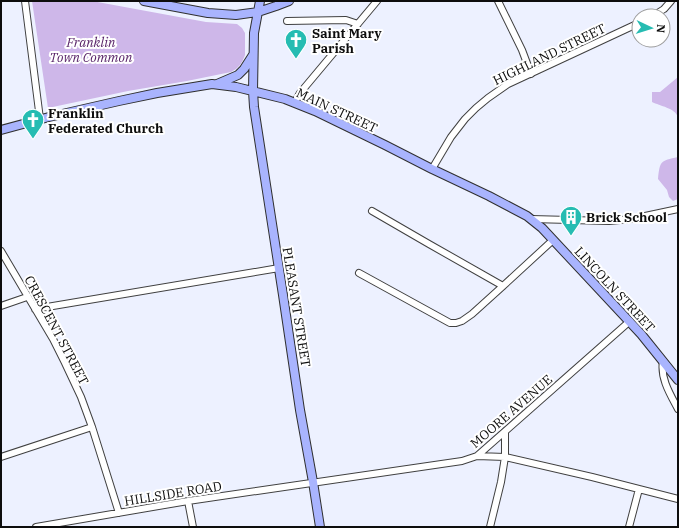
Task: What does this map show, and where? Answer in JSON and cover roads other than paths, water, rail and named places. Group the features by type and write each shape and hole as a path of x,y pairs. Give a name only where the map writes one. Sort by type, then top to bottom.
{"main road":[{"path":"144,1 215,14 241,15 258,12 289,1"},
{"name":"PLEASANT STREET","path":"260,1 254,33 254,107 300,410 314,482 320,527"},
{"path":"216,84 238,75 254,54"},
{"name":"MAIN STREET","path":"1,130 40,119 119,101 187,88 216,84 236,87 295,102 489,196 531,219"},
{"name":"LINCOLN STREET","path":"531,219 539,225 630,321 678,380"}],"street":[{"path":"25,1 40,119"},
{"path":"295,102 300,93 377,1"},
{"path":"506,1 499,3 522,50 531,74"},
{"path":"287,21 346,20 358,24"},
{"name":"HIGHLAND STREET","path":"432,169 451,137 465,119 488,98 508,84 631,27"},
{"path":"531,219 609,221 630,219 678,209"},
{"path":"372,211 503,286"},
{"path":"359,274 450,323 456,323 462,321 503,286 553,240"},
{"name":"CRESCENT STREET","path":"1,251 65,363 92,427 119,513"},
{"path":"35,309 279,268"},
{"path":"1,306 27,297"},
{"name":"MOORE AVENUE","path":"314,482 462,461 477,456 630,321"},
{"path":"663,361 662,368 664,380 678,409"},
{"path":"1,457 92,427"},
{"path":"490,527 501,482 505,457 505,432"},
{"path":"477,456 505,457 678,499"},
{"name":"HILLSIDE ROAD","path":"36,527 188,501 314,482"},
{"path":"629,527 639,489"},
{"path":"188,501 193,527"}],"place":[{"name":"Saint Mary Parish","path":"296,60"},
{"name":"Franklin Federated Church","path":"33,140"},
{"name":"Brick School","path":"571,236"}],"park label":[{"name":"Franklin Town Common","path":"91,50"}]}
